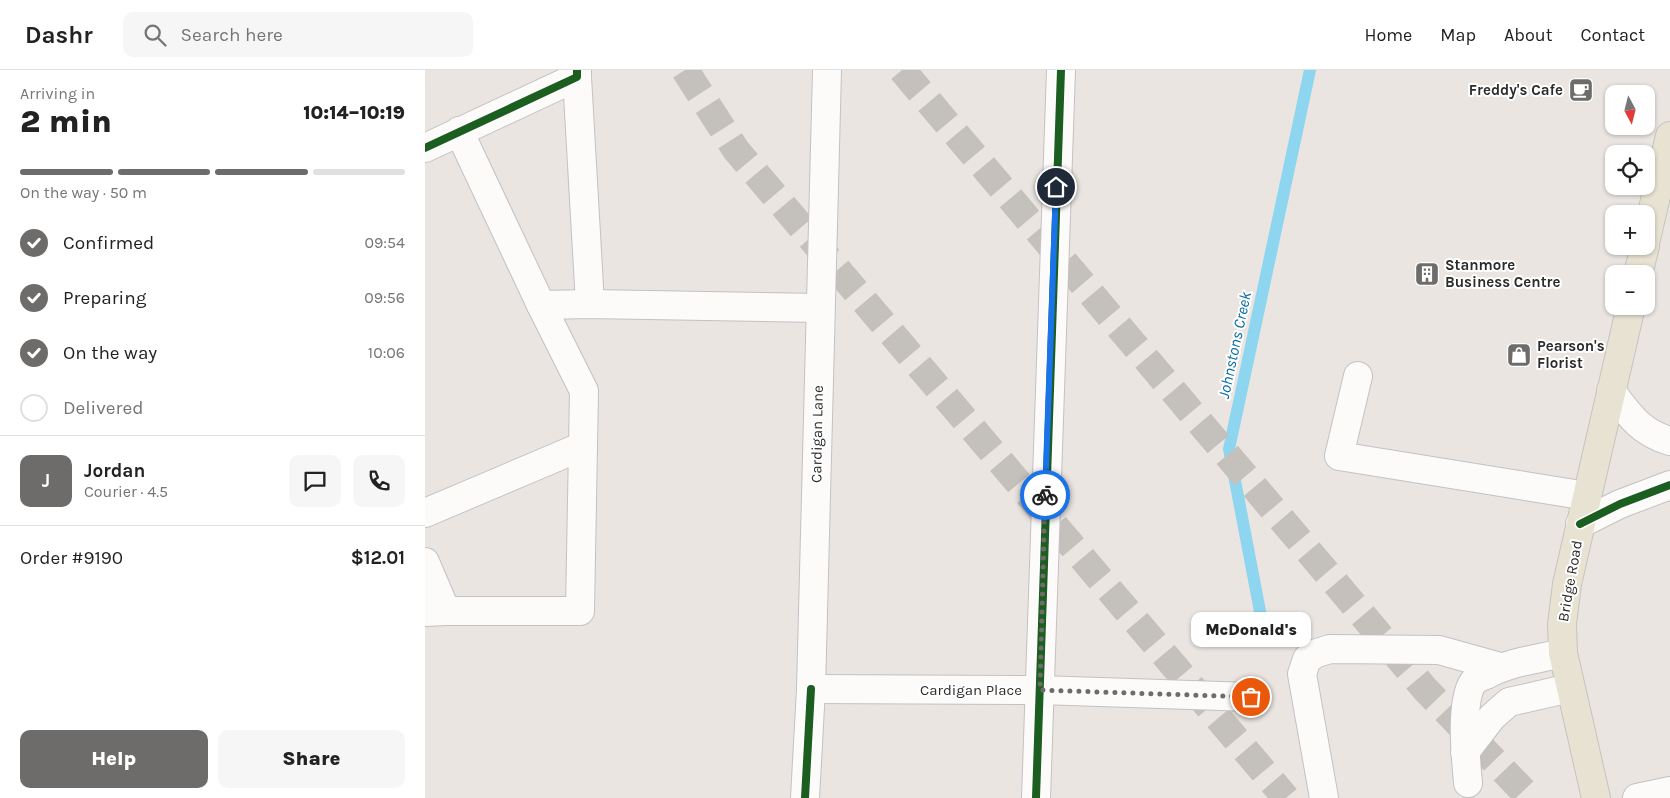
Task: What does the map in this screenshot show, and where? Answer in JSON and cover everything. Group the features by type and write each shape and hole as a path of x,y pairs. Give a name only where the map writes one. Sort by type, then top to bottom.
{"main road":[{"path":"1654,205 1669,142"},
{"name":"Bridge Road","path":"1596,798 1563,654 1562,624 1567,584 1629,315"}],"street":[{"name":"Cardigan Lane","path":"805,798 811,689 827,70"},
{"path":"1036,798 1061,70"},
{"path":"425,148 577,73 590,304"},
{"path":"425,562 435,612 580,611 584,391 459,131"},
{"path":"541,305 590,304 820,308"},
{"path":"1358,376 1339,456 1587,496"},
{"path":"1611,391 1632,419 1655,436 1670,441"},
{"path":"425,513 583,446"},
{"path":"1580,524 1620,504 1670,484"},
{"path":"1324,798 1302,674 1307,659 1317,653 1330,649 1439,650 1500,667"},
{"path":"1467,783 1465,715 1468,697 1475,680 1500,667 1563,654"},
{"path":"1465,752 1492,717 1509,702 1570,688"},
{"name":"Cardigan Place","path":"811,689 1040,690 1251,697"},
{"path":"1637,798 1670,790"}],"waterway":[{"name":"Johnstons Creek","path":"1263,627 1229,449 1310,70"}],"tunnel":[{"path":"685,70 736,150 1286,798"},
{"path":"902,70 1425,689 1530,798"}],"cycle path":[{"path":"425,148 577,77 577,70"},
{"path":"1036,798 1061,70"},
{"path":"1580,524 1620,504 1670,485"},
{"path":"805,798 811,689"}],"way so far":[{"path":"1045,495 1040,690 1251,697"}],"place":[{"name":"Freddy's Cafe","path":"1581,90"},
{"name":"Stanmore Business Centre","path":"1427,274"},
{"name":"Pearson's Florist","path":"1519,355"},
{"name":"McDonald's","path":"1251,697"}],"route":[{"path":"1045,495 1056,187"}]}
